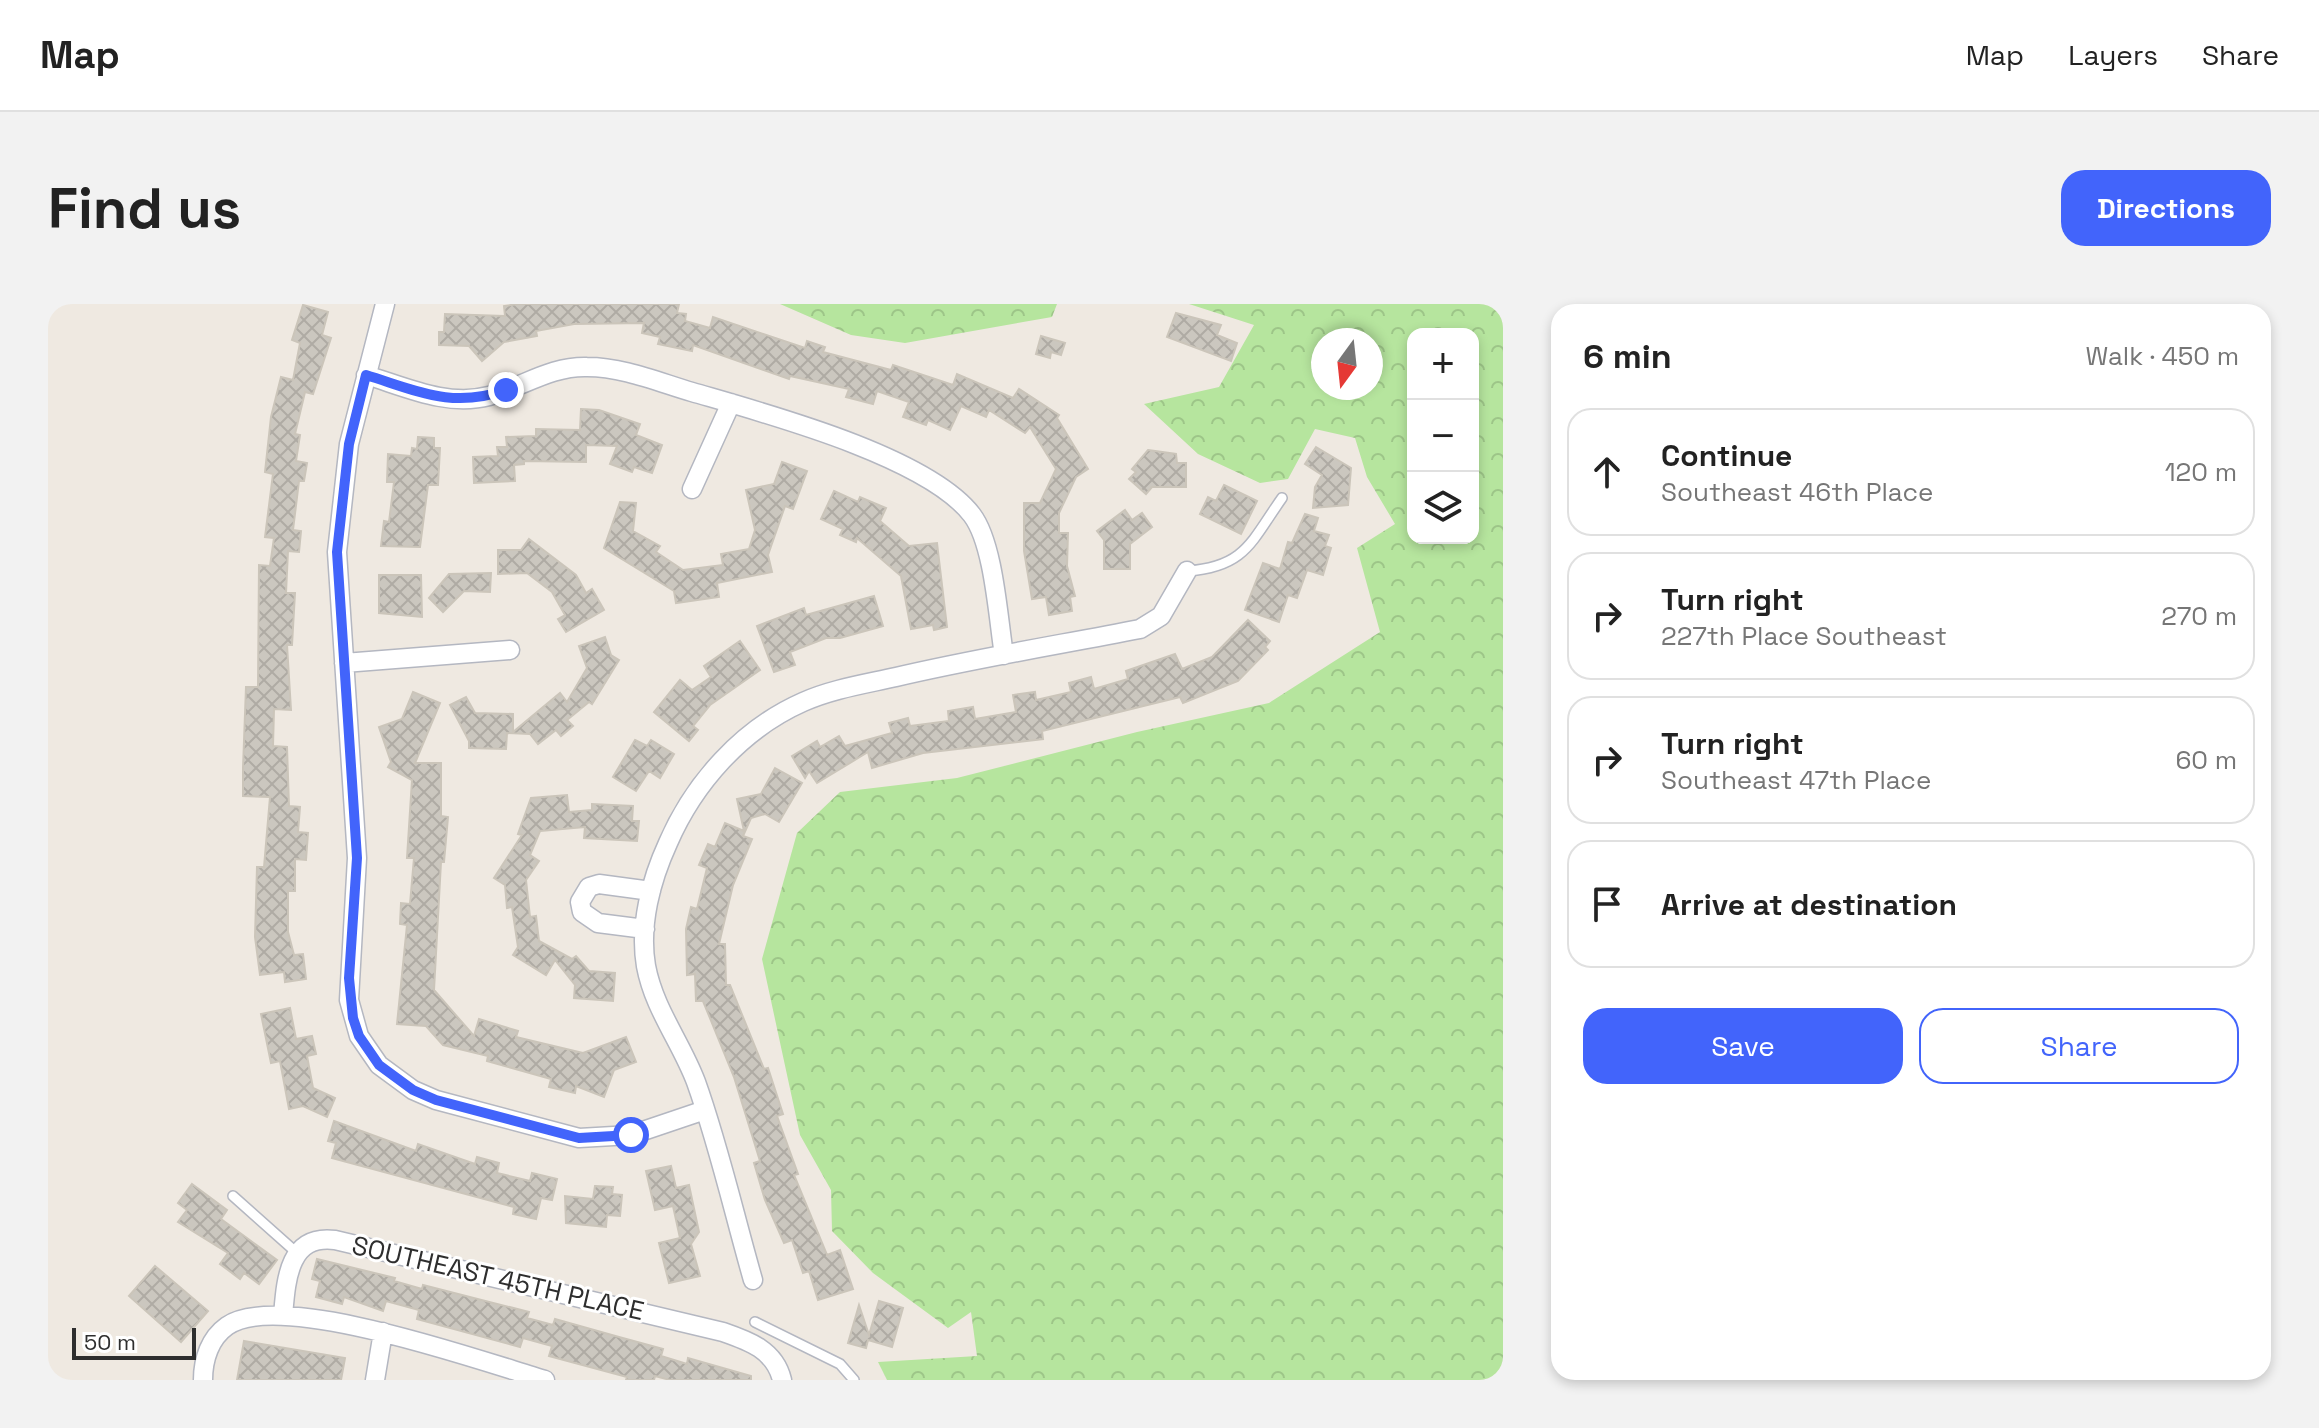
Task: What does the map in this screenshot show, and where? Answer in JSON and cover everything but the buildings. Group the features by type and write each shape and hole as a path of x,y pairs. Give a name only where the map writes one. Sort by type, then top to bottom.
{"street":[{"path":"385,304 349,444 337,552 357,858 349,1000 359,1036 379,1065 413,1090 436,1100 579,1138 631,1135 705,1110"},
{"path":"366,375 444,399 462,400 487,397 539,375 586,367 630,374 863,446 941,488 974,518 985,545 1004,655"},
{"path":"692,489 731,403"},
{"path":"753,1280 705,1110 695,1080 653,992 643,945 651,891 678,819 704,779 736,746 770,720 804,701 841,689 1151,624 1172,602 1187,571"},
{"path":"344,663 510,650"},
{"path":"645,929 598,923 582,912 580,902 589,887 599,884 651,891"},
{"name":"SOUTHEAST 45TH PLACE","path":"297,1253 316,1239 335,1240 723,1332 764,1350 776,1362 782,1380"},
{"path":"283,1316 288,1271 297,1253"},
{"path":"203,1380 211,1345 228,1325 253,1317 283,1316 383,1332 545,1380"},
{"path":"375,1380 383,1332"}],"lane":[{"path":"1187,571 1217,569 1244,552 1282,498"},
{"path":"233,1196 297,1253"},
{"path":"755,1322 840,1364 854,1380"}],"green space":[{"path":"780,304 1057,304 1052,317 905,343 851,335"},
{"path":"1189,304 1503,304 1503,1380 887,1380 878,1362 977,1356 971,1312 948,1328 873,1273 832,1231 831,1190 800,1135 762,959 797,833 840,792 957,778 1137,732 1269,703 1380,632 1357,548 1395,524 1367,477 1355,438 1315,429 1288,479 1260,483 1198,454 1144,404 1219,387 1254,325"}],"route":[{"path":"506,390 487,397 444,399 366,375 349,444 337,552 337,589 357,858 349,1000 359,1036 368,1051 395,1079 413,1090 436,1100 579,1138 631,1135"}]}
